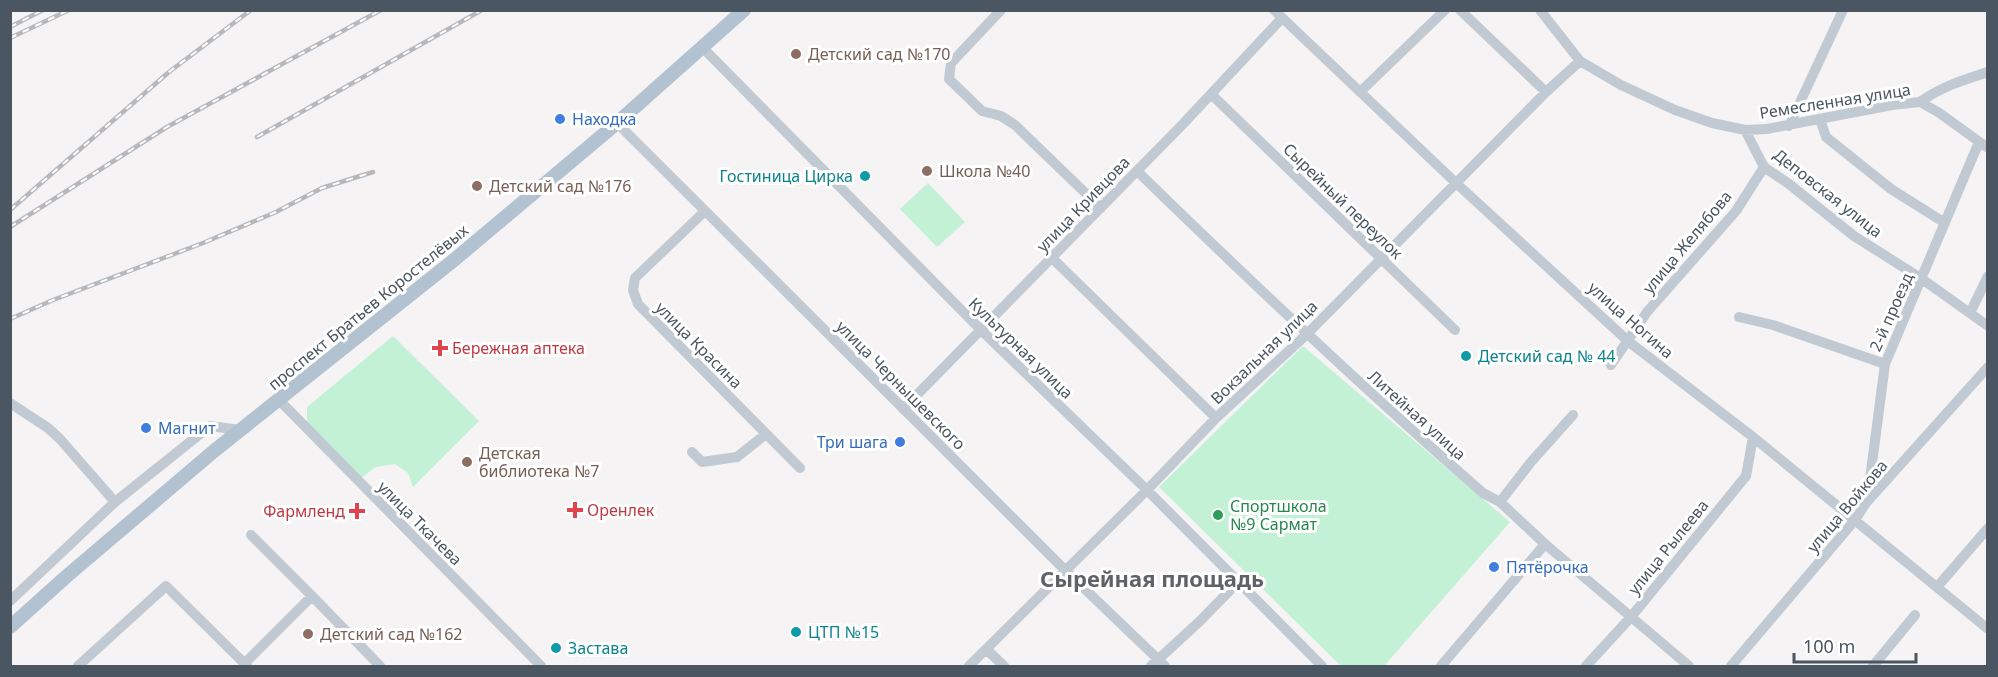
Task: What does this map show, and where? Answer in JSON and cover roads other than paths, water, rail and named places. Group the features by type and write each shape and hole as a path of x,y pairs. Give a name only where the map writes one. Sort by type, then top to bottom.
{"main road":[{"name":"проспект Братьев Коростелёвых","path":"10,627 94,552 240,430 416,291 617,123 744,10"}],"street":[{"path":"1001,10 951,63 950,79 982,111 1001,116 1015,125 1101,208"},
{"path":"1360,92 1445,10"},
{"path":"1460,10 1546,92"},
{"path":"1540,10 1580,61 1621,85 1676,110 1712,123 1745,130"},
{"path":"1789,126 1843,10"},
{"name":"улица Кривцова","path":"903,409 1211,94 1278,14"},
{"name":"улица Ногина","path":"1278,14 1456,183 1629,342 1753,437 1988,629"},
{"name":"Культурная улица","path":"702,47 981,331 1147,490 1322,666"},
{"name":"Вокзальная улица","path":"969,666 1147,490 1216,418 1306,334 1546,92 1580,61"},
{"path":"1920,102 1947,86 1988,72"},
{"name":"Сырейный переулок","path":"1211,94 1455,330"},
{"name":"Ремесленная улица","path":"1745,130 1789,126 1892,105 1920,102 1938,112 1983,145"},
{"path":"1820,119 1826,137 1892,189 1945,223"},
{"name":"улица Чернышевского","path":"617,123 1158,664"},
{"name":"Деповская улица","path":"1745,130 1764,167 1854,236 1922,279 1988,326"},
{"name":"2-й проезд","path":"1866,503 1885,364 1900,324 1945,223 1983,145"},
{"name":"улица Желябова","path":"1611,364 1629,342 1647,312 1736,211 1764,167"},
{"name":"Литейная улица","path":"1137,171 1306,334 1475,486 1500,502 1545,544 1689,666"},
{"name":"улица Красина","path":"704,212 635,278 633,290 638,304 800,468"},
{"path":"1052,258 1216,418"},
{"path":"1970,313 1988,276"},
{"path":"1739,317 1773,325 1885,364"},
{"name":"улица Войкова","path":"1731,666 1855,520 1866,503 1988,367"},
{"name":"улица Ткачева","path":"279,400 541,666"},
{"path":"10,403 48,428 115,502"},
{"path":"1500,502 1573,415"},
{"path":"10,601 115,502 210,426 240,430"},
{"path":"692,452 702,462 737,457 766,434"},
{"name":"улица Рылеева","path":"1586,666 1631,616 1746,476 1753,437"},
{"path":"1938,586 1988,528"},
{"path":"251,535 380,666"},
{"path":"1441,666 1545,544"},
{"path":"1158,664 1238,582"},
{"path":"78,666 166,586 245,665 312,596"},
{"path":"1873,666 1915,615"},
{"path":"987,650 1004,666"}],"railway":[{"path":"10,27 43,10"},
{"path":"10,38 69,10"},
{"path":"10,210 169,72 251,10"},
{"path":"10,227 167,127 381,10"},
{"path":"257,137 482,10"},
{"path":"10,319 53,300 203,243 276,212 322,188 373,172"}],"place":[{"name":"Детский сад №170","path":"796,54"},
{"name":"Находка","path":"560,119"},
{"name":"Школа №40","path":"927,171"},
{"name":"Гостиница Цирка","path":"865,176"},
{"name":"Детский сад №176","path":"477,186"},
{"name":"Бережная аптека","path":"440,348"},
{"name":"Детский сад № 44","path":"1466,356"},
{"name":"Магнит","path":"146,428"},
{"name":"Три шага","path":"900,442"},
{"name":"Детская библиотека №7","path":"467,462"},
{"name":"Оренлек","path":"575,510"},
{"name":"Фармленд","path":"357,511"},
{"name":"Спортшкола №9 Сармат","path":"1218,515"},
{"name":"Пятёрочка","path":"1494,567"},
{"name":"ЦТП №15","path":"796,632"},
{"name":"Детский сад №162","path":"308,634"},
{"name":"Застава","path":"556,648"}],"district":[{"name":"Сырейная площадь","path":"1152,579"}]}
